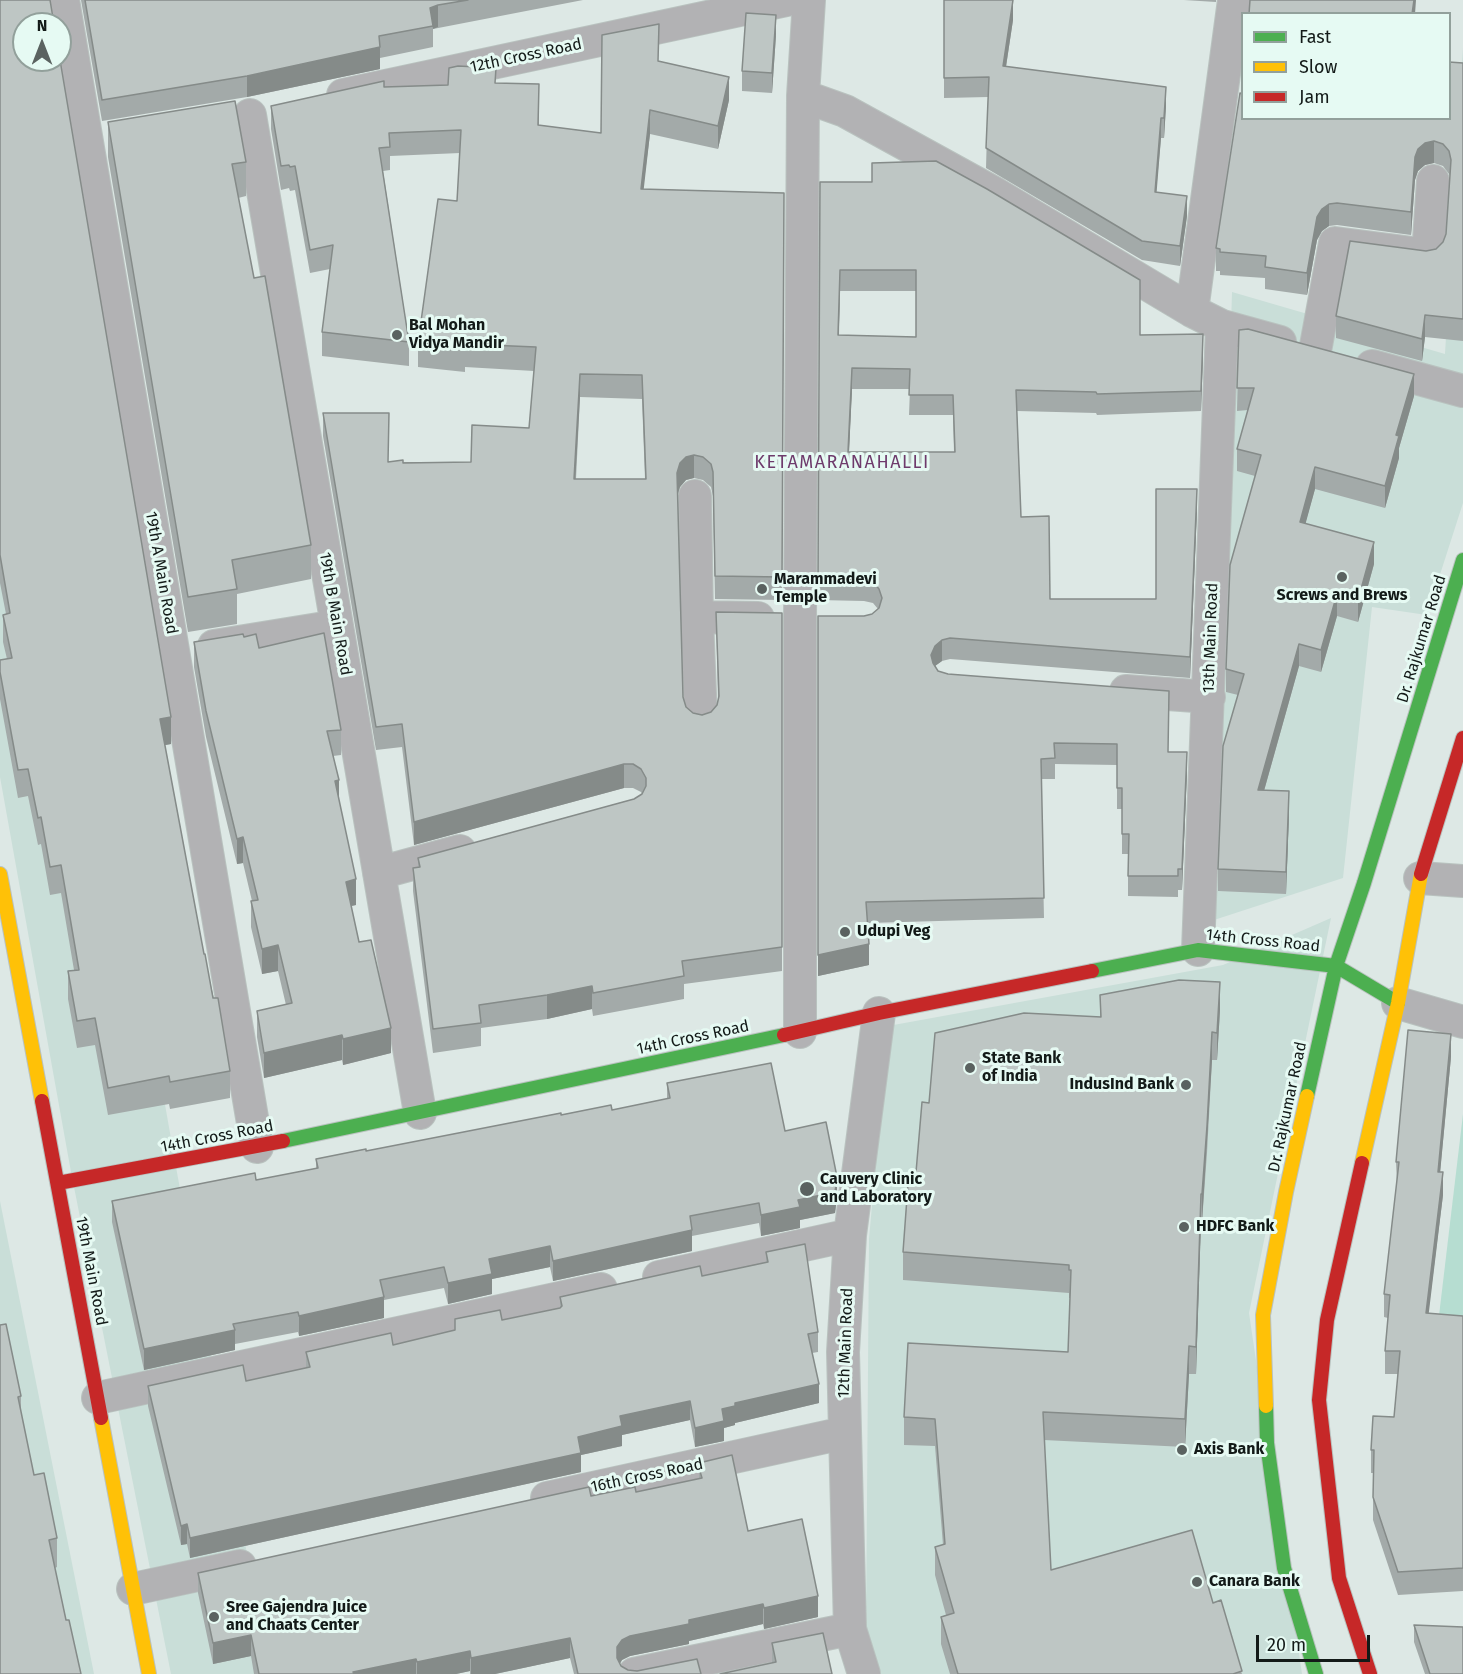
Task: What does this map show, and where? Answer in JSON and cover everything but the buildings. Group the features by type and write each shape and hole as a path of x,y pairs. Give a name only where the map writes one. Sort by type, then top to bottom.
{"street":[{"name":"19th A Main Road","path":"63,0 100,140 174,652 257,1147"},
{"name":"12th Cross Road","path":"320,100 787,0"},
{"path":"800,1032 803,96 809,0"},
{"path":"1192,310 1234,0"},
{"path":"803,96 845,111 986,189 1222,326 1463,391"},
{"name":"19th B Main Road","path":"250,114 420,1113"},
{"path":"1334,356 1335,243 1428,255 1433,181"},
{"name":"13th Main Road","path":"1198,950 1222,326"},
{"path":"695,496 701,720"},
{"name":"Dr. Rajkumar Road","path":"1316,1674 1284,1568 1266,1443 1263,1315 1286,1192 1336,966 1364,883 1463,560"},
{"path":"697,617 832,619"},
{"path":"174,652 337,626"},
{"path":"1102,689 1209,697"},
{"path":"1370,1674 1339,1578 1319,1400 1327,1320 1398,1003 1420,878 1463,738"},
{"path":"379,873 493,842"},
{"name":"19th Main Road","path":"0,874 148,1674"},
{"path":"1420,878 1463,881"},
{"name":"14th Cross Road","path":"58,1183 257,1147 800,1032 879,1013 1198,950 1336,966"},
{"path":"1336,966 1398,1003 1463,1022"},
{"name":"12th Main Road","path":"864,1674 850,1629 843,1352 850,1235 879,1013"},
{"path":"98,1398 850,1235"},
{"name":"16th Cross Road","path":"518,1505 844,1433"},
{"path":"133,1589 273,1558"},
{"path":"634,1674 850,1629"}],"shaded area":[{"path":"1463,48 1463,503 1427,615 1372,607 1343,878 1214,920 1232,292 1445,354"},
{"path":"0,172 178,1178 269,1674 171,1674 71,1172 0,777"},
{"path":"1331,918 1249,1313 1302,1674 881,1674 866,1628 869,1239 888,1026 1223,965"},
{"path":"0,1201 94,1674 0,1674"}],"green space":[{"path":"1463,1114 1463,1326 1438,1324"}],"traffic: fast":[{"path":"1307,1096 1336,966 1364,883 1463,560"},
{"path":"1092,971 1198,950 1336,966 1398,1003"},
{"path":"283,1141 784,1035"},
{"path":"1266,1406 1267,1443 1284,1568 1316,1674"}],"traffic: slow":[{"path":"0,874 42,1101"},
{"path":"1362,1163 1398,1003 1421,874"},
{"path":"1266,1406 1263,1315 1307,1096"},
{"path":"101,1418 149,1674"}],"traffic: jam":[{"path":"1421,874 1463,738"},
{"path":"784,1035 879,1013 1092,971"},
{"path":"42,1101 101,1418"},
{"path":"58,1183 283,1141"},
{"path":"1362,1163 1327,1320 1319,1400 1339,1578 1370,1674"}],"place":[{"name":"Bal Mohan Vidya Mandir","path":"397,335"},
{"name":"Screws and Brews","path":"1342,577"},
{"name":"Marammadevi Temple","path":"762,589"},
{"name":"Udupi Veg","path":"845,932"},
{"name":"State Bank of India","path":"970,1068"},
{"name":"IndusInd Bank","path":"1186,1085"},
{"name":"Cauvery Clinic and Laboratory","path":"807,1189"},
{"name":"HDFC Bank","path":"1184,1227"},
{"name":"Axis Bank","path":"1182,1450"},
{"name":"Canara Bank","path":"1197,1582"},
{"name":"Sree Gajendra Juice and Chaats Center","path":"214,1617"}],"district":[{"name":"KETAMARANAHALLI","path":"842,463"}]}
